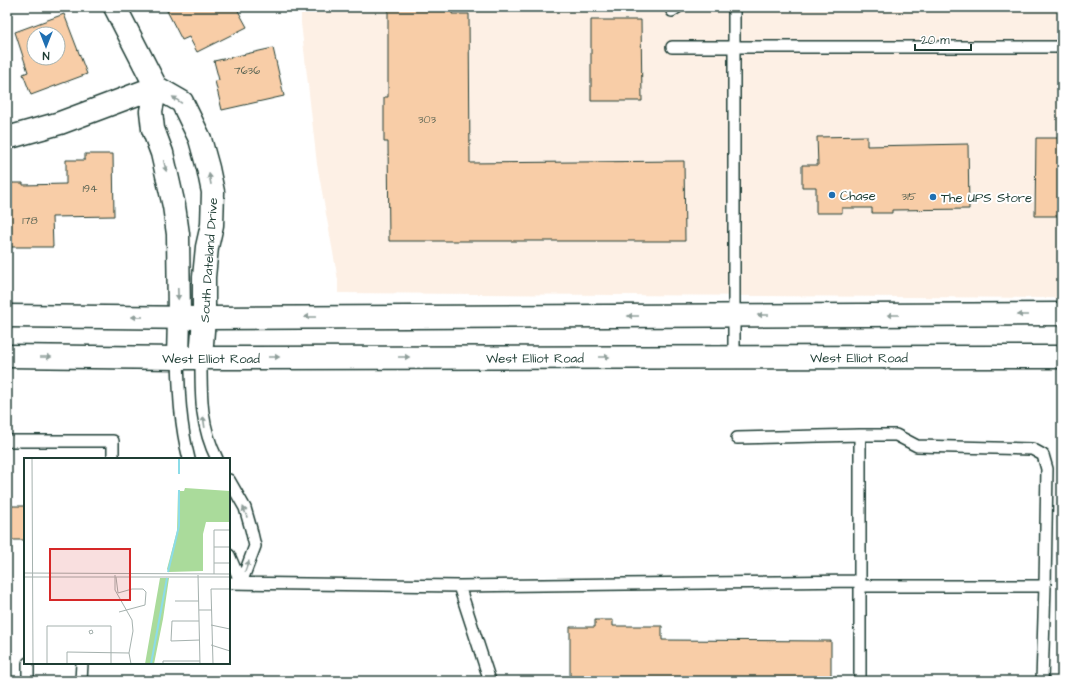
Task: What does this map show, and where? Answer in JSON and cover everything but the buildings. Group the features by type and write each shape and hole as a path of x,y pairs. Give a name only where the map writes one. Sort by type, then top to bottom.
{"main road":[{"path":"7,138 60,123 156,87 115,7"},
{"name":"South Dateland Drive","path":"178,358 178,234 174,206 162,153 153,129 151,111 156,87 182,102 200,139 213,192 212,225 207,248 204,277 204,318 201,357"},
{"path":"7,316 204,318 1062,314"},
{"name":"West Elliot Road","path":"7,356 178,358 1062,357"}],"lane":[{"path":"734,7 734,357"},
{"path":"672,47 1062,48"},
{"path":"201,357 202,403 205,429 216,458"},
{"path":"178,358 179,403 183,437 189,458"},
{"path":"860,435 860,681"},
{"path":"737,438 896,435 917,446 1032,449 1043,455 1047,468 1042,681"},
{"path":"7,441 113,441 113,458"},
{"path":"230,482 245,508 255,546 241,583"},
{"path":"230,557 241,583"},
{"path":"230,583 459,586 860,584 1045,586"},
{"path":"459,586 490,681"},
{"path":"28,664 28,681"},
{"path":"81,681 82,664"}],"shaded area":[{"path":"301,7 1062,7 1062,298 338,293 338,280 317,164 301,23"}],"place":[{"name":"Chase","path":"832,195"},
{"name":"The UPS Store","path":"933,197"}]}
